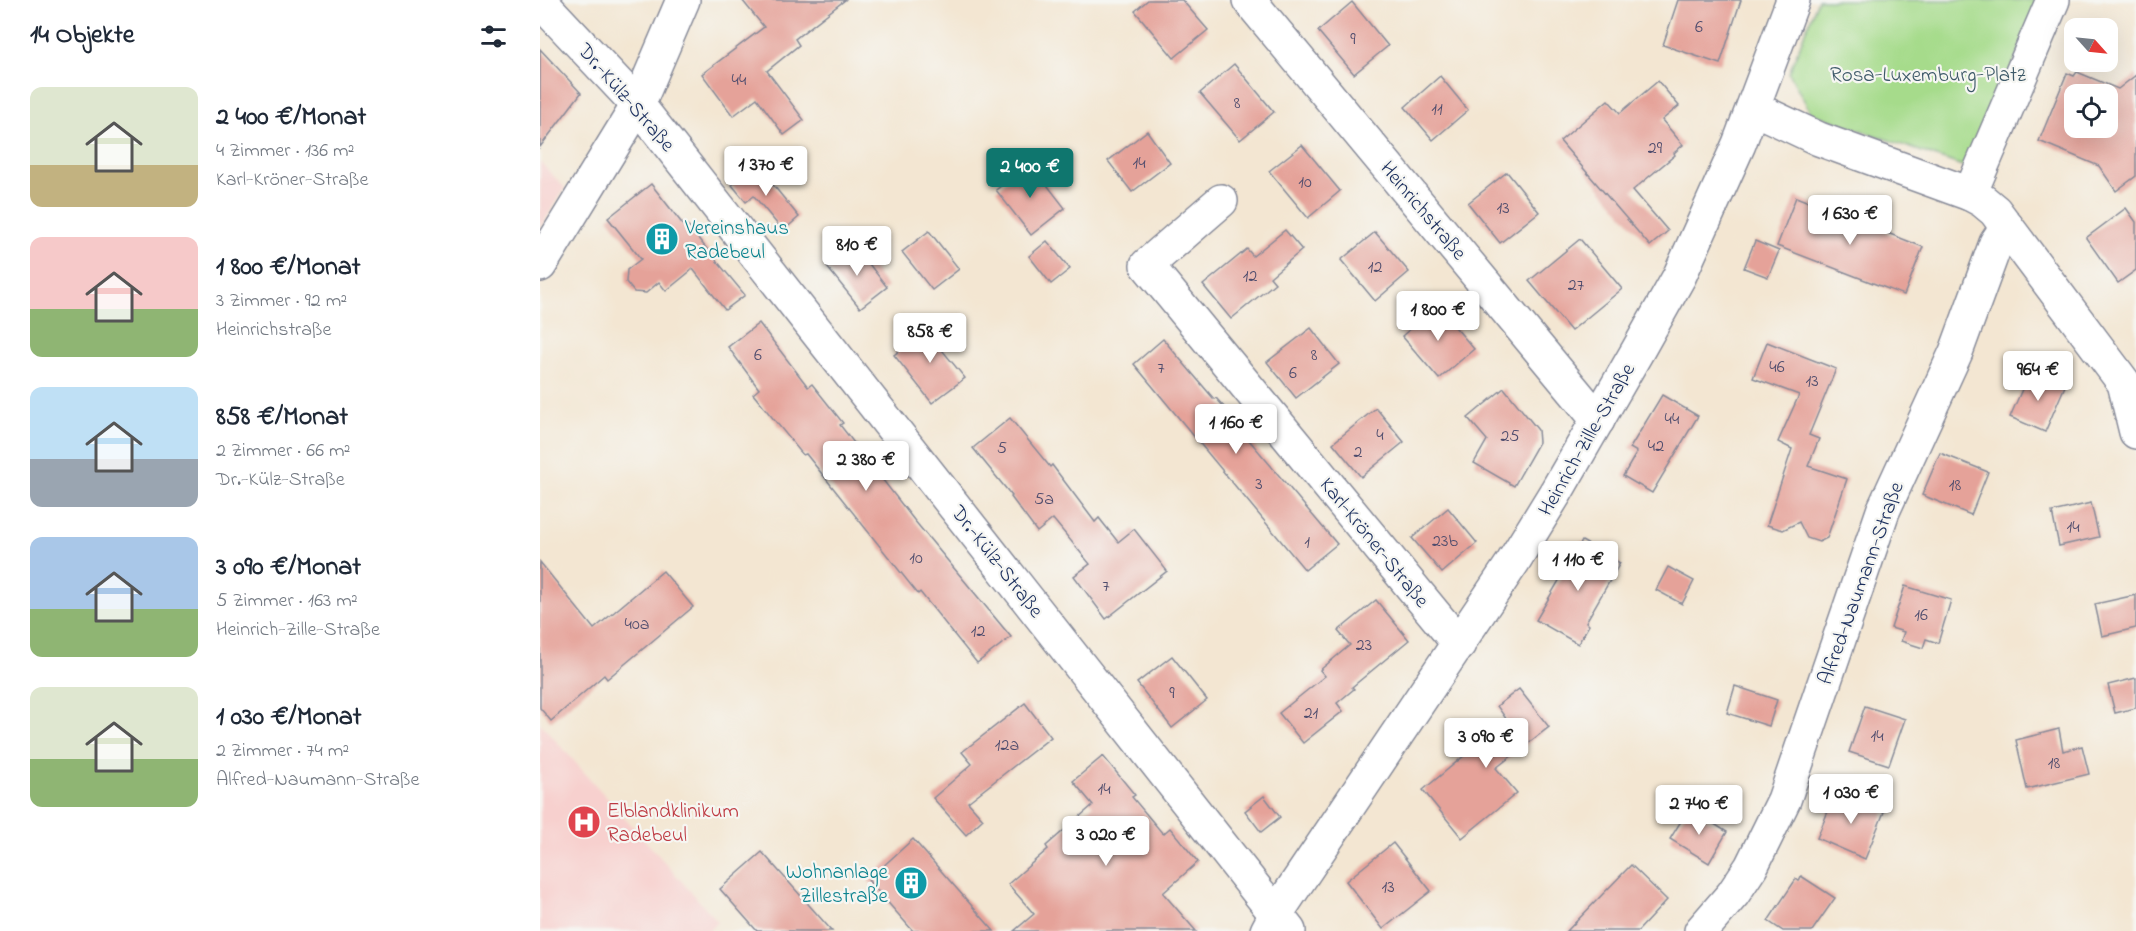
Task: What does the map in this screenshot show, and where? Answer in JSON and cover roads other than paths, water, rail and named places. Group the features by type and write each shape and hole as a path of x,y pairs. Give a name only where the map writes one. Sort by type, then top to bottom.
{"street":[{"path":"540,265 638,105 683,0"},
{"name":"Heinrichstraße","path":"1249,0 1598,420"},
{"path":"1793,0 1753,108 1820,139 1970,194 1995,211 2124,383 2136,432"},
{"path":"1970,194 2053,0"},
{"name":"Dr.-Külz-Straße","path":"540,1 638,105 1278,925"},
{"name":"Heinrich-Zille-Straße","path":"1278,925 1550,502 1598,420 1679,277 1753,108"},
{"name":"Karl-Kröner-Straße","path":"1221,201 1147,264 1459,644"},
{"name":"Alfred-Naumann-Straße","path":"1701,931 1733,894 1751,867 1784,800 1883,511 1956,352 1996,243 2007,227"}],"place":[{"name":"Vereinshaus Radebeul","path":"662,239"},
{"name":"Elblandklinikum Radebeul","path":"584,822"},
{"name":"Wohnanlage Zillestraße","path":"911,883"}],"park label":[{"name":"Rosa-Luxemburg-Platz","path":"1928,74"}]}
